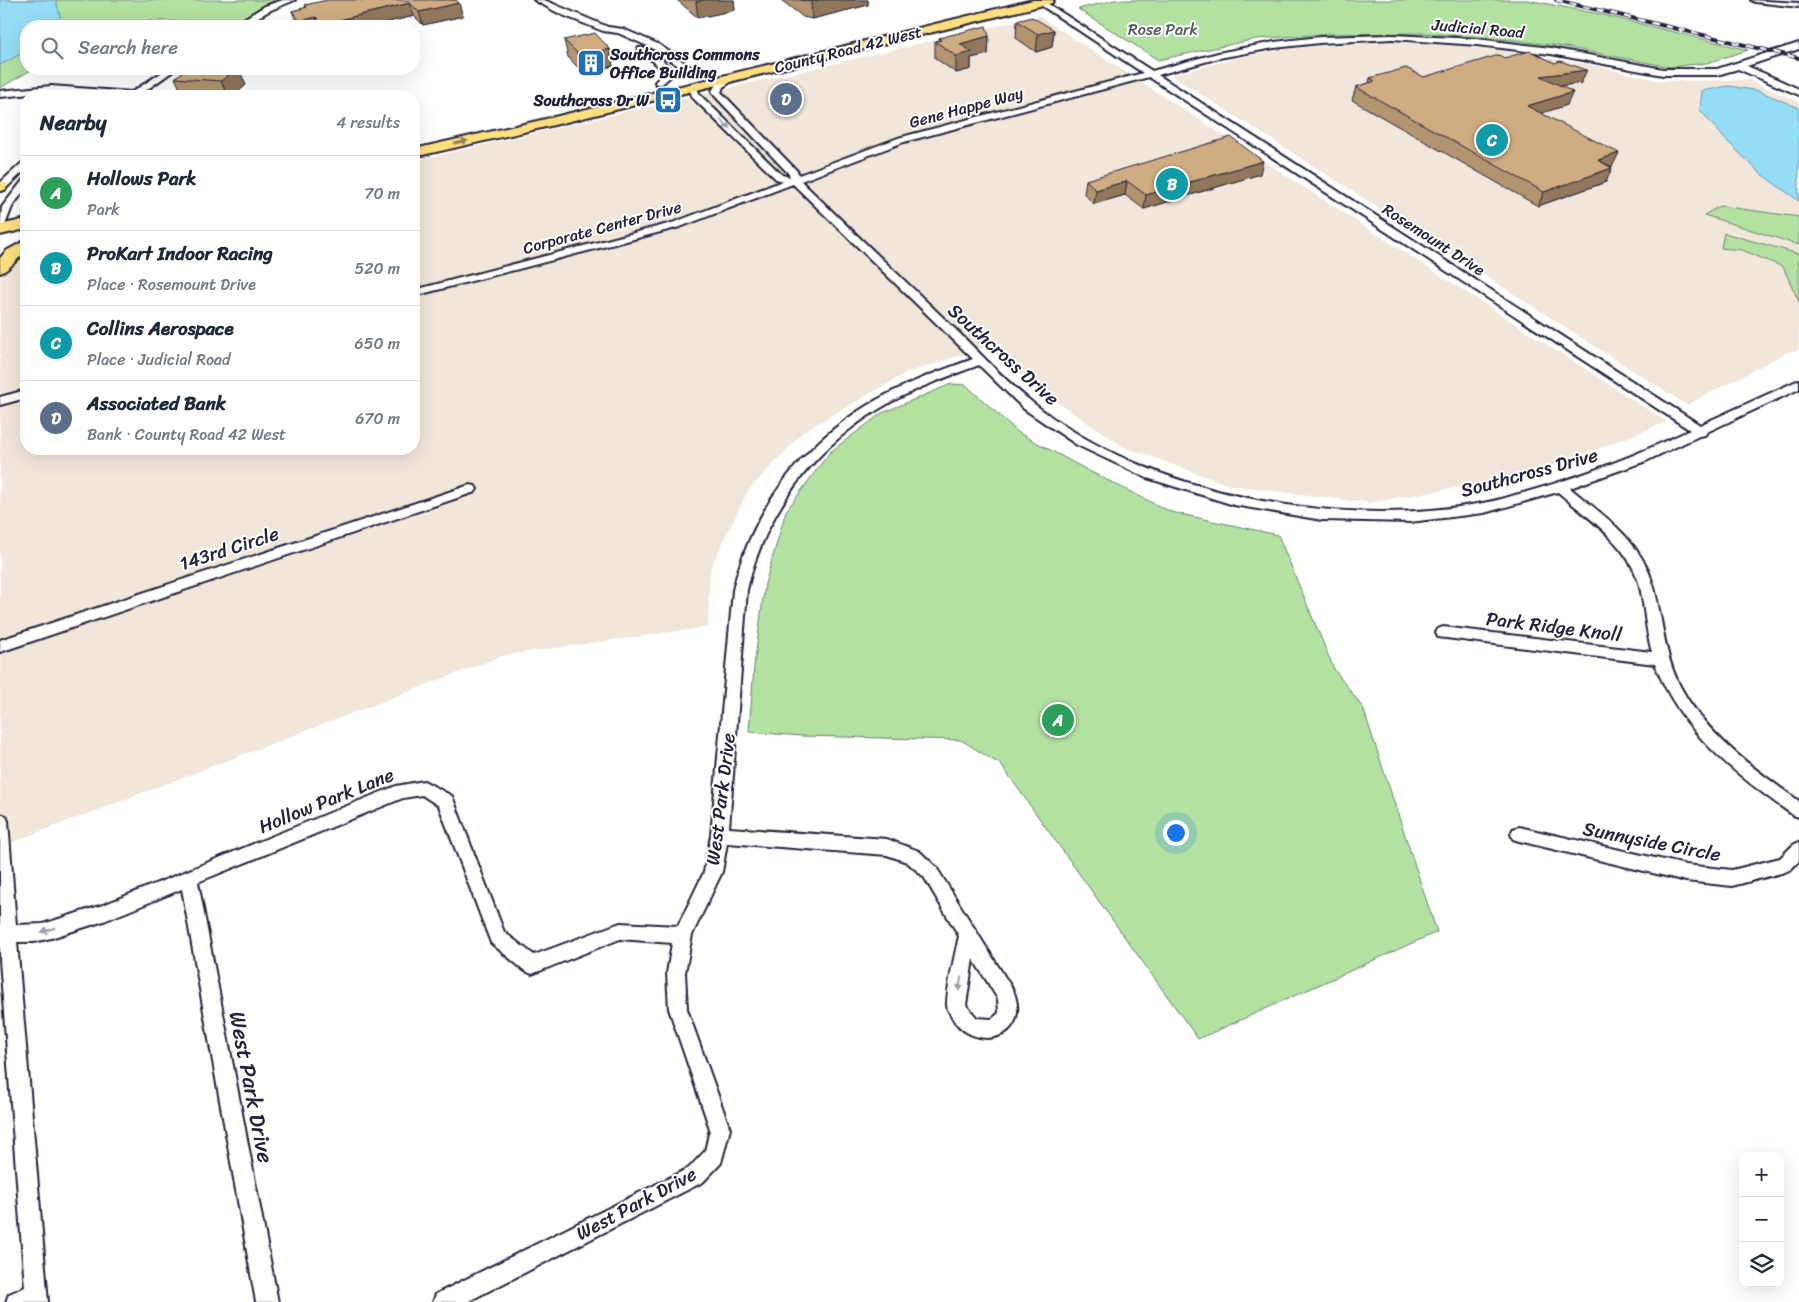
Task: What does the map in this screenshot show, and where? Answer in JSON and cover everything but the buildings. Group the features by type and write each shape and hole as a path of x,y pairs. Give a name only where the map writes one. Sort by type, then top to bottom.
{"highway":[{"name":"County Road 42 West","path":"420,152 550,122 694,80 697,83 708,77 803,48 998,0"},
{"name":"County Road 42 West","path":"621,91 659,82 729,79 1035,1"},
{"path":"0,230 20,225"},
{"path":"0,245 20,240"},
{"path":"0,268 12,254 20,249"}],"street":[{"path":"247,20 268,8 291,0"},
{"path":"538,0 606,29 610,36 628,43 663,64 668,74 659,82"},
{"path":"1755,0 1799,5"},
{"name":"Rosemount Drive","path":"1035,1 1092,46 1149,74 1701,432"},
{"name":"Southcross Drive","path":"606,29 620,31 655,46 694,80 696,96 779,177 794,181 1028,406 1081,442 1152,475 1234,500 1322,515 1410,517 1484,508 1560,487 1641,458 1701,432 1799,384"},
{"name":"Judicial Road","path":"1149,74 1218,56 1274,45 1328,39 1392,37 1506,45 1551,51 1663,72 1717,72 1799,46"},
{"path":"1739,66 1799,92"},
{"name":"Gene Happe Way","path":"794,181 901,140 1149,74"},
{"path":"142,90 163,75"},
{"name":"Southcross Drive","path":"729,79 716,91 794,173 794,181"},
{"path":"27,90 69,88 85,90"},
{"path":"0,94 20,91"},
{"path":"0,187 20,169"},
{"name":"Corporate Center Drive","path":"420,292 676,225 794,181"},
{"path":"0,225 7,207 20,190"},
{"name":"West Park Drive","path":"444,1302 696,1175 714,1156 720,1129 678,1009 676,973 683,935 713,872 720,835 740,589 754,542 776,500 812,454 860,416 912,386 982,360"},
{"path":"0,401 20,396"},
{"path":"1560,487 1615,534 1636,560 1647,586 1661,659 1680,700 1716,744 1760,782 1799,810"},
{"name":"143rd Circle","path":"0,646 470,489"},
{"name":"Park Ridge Knoll","path":"1442,633 1661,659"},
{"name":"Hollow Park Lane","path":"7,933 43,932 88,916 104,914 402,790 424,788 446,801 497,937 532,965 620,931 683,935"},
{"path":"0,821 30,1299"},
{"name":"Sunnyside Circle","path":"1519,834 1686,873 1732,878 1785,864 1799,850"},
{"path":"720,835 887,847 913,856 930,872 968,936"},
{"name":"West Park Drive","path":"189,880 268,1302"}],"shaded area":[{"path":"1039,16 1667,422 1529,475 1369,503 1229,485 1124,447 1030,384 989,346 906,373 804,431 747,492 710,569 708,627 505,655 0,847 0,257 20,252 20,455 420,455 420,160"},
{"path":"1363,42 1421,43 1501,50 1596,66 1662,81 1749,80 1799,102 1799,350 1788,352 1687,405 1171,75 1241,57 1286,49"}],"green space":[{"path":"0,0 283,0 240,20 20,20 20,75 23,75 0,88"},
{"name":"Rose Park","path":"1115,0 1528,0 1604,15 1748,50 1707,63 1670,67 1559,46 1511,40 1422,33 1326,34 1256,39 1158,60 1078,9"},
{"path":"1720,206 1799,217 1799,245 1704,215"},
{"path":"1724,233 1799,254 1799,302 1783,267 1742,250 1721,248"},
{"path":"951,384 966,385 1019,433 1171,512 1278,535 1334,669 1363,708 1437,932 1198,1039 1001,765 961,740 802,736 749,732 754,666 765,584 786,511 830,452 882,413"}],"water":[{"path":"0,0 56,0 61,20 20,20 20,54 0,65"},
{"path":"1729,86 1759,91 1799,108 1799,201 1761,174 1724,138 1700,110 1702,91"}],"railway":[{"path":"1556,0 1799,58"}],"place":[{"name":"Southcross Commons Office Building","path":"591,63"},
{"name":"Associated Bank","path":"786,99"},
{"name":"Southcross Dr W","path":"668,100"},
{"name":"Collins Aerospace","path":"1492,140"},
{"name":"ProKart Indoor Racing","path":"1172,184"},
{"name":"Hollows Park","path":"1058,720"}]}
